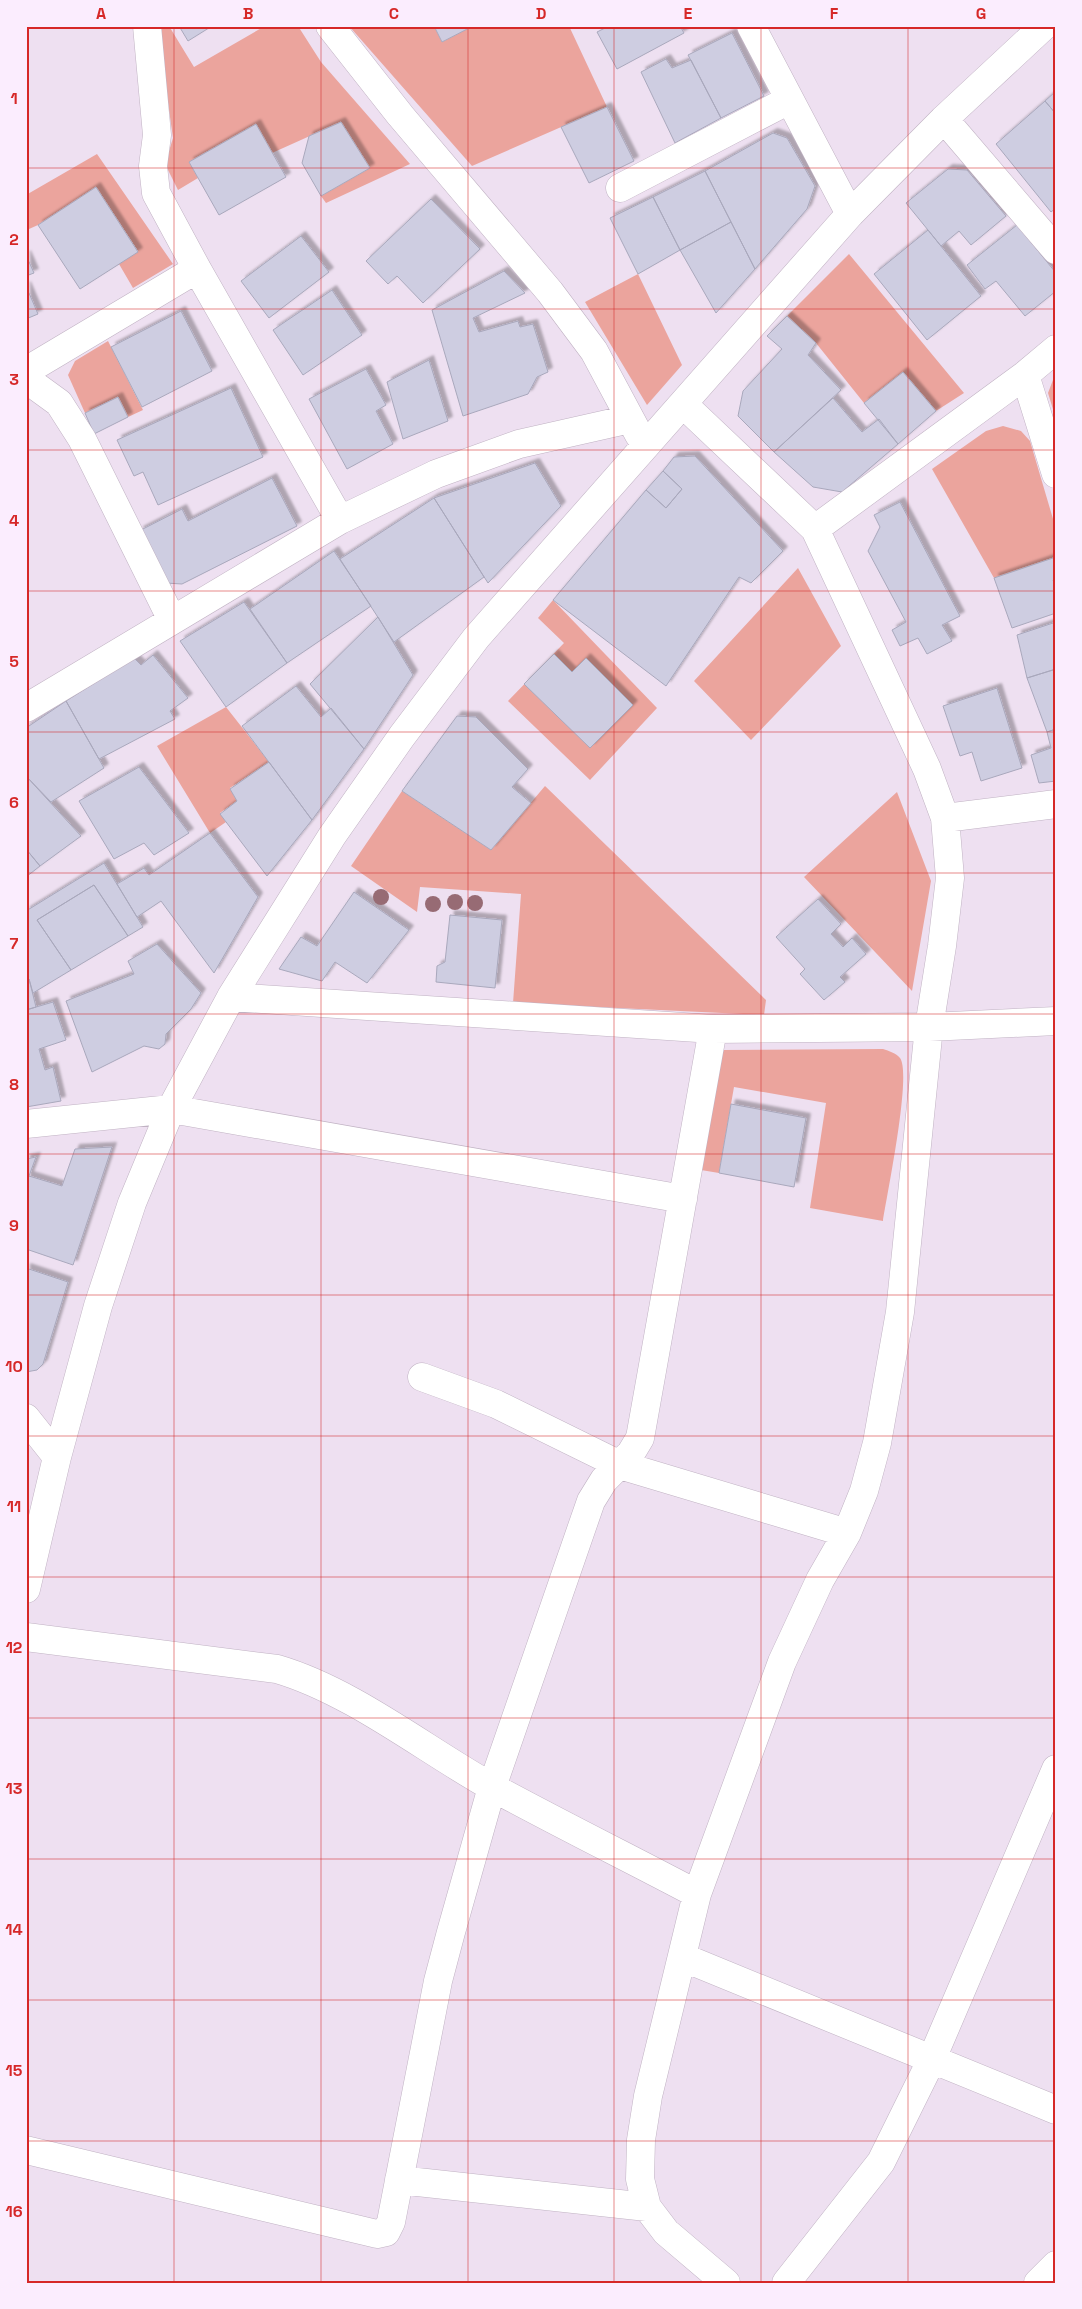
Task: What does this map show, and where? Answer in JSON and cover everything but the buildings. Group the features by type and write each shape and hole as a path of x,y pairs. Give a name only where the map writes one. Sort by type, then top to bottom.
{"street":[{"path":"147,26 157,135 153,166 156,193 196,269 340,520"},
{"path":"330,26 400,115 550,292 594,351 646,447"},
{"path":"750,26 850,214"},
{"path":"26,1589 58,1456 98,1306 132,1203 172,1110 231,998 332,836 424,706 476,638 850,214 944,119 1044,26"},
{"path":"620,188 789,100"},
{"path":"944,119 1056,250"},
{"path":"26,371 196,269"},
{"path":"815,529 1025,375 1056,349"},
{"path":"1025,375 1056,474"},
{"path":"26,379 59,403 82,439 172,620"},
{"path":"683,404 815,529 927,769 945,818 950,878 942,946 929,1027 900,1312 877,1442 864,1491 847,1534 820,1580 782,1662 697,1894 648,2096 641,2140 640,2179 647,2207 666,2232 726,2283"},
{"path":"26,708 340,520 436,474 519,444 630,418"},
{"path":"945,818 1056,804"},
{"path":"231,998 713,1029 929,1027 1056,1020"},
{"path":"26,2150 377,2234 386,2232 391,2222 438,1981 492,1787 591,1500 604,1480 631,1453 640,1438 713,1029"},
{"path":"26,1124 172,1110 683,1199"},
{"path":"422,1377 496,1404 620,1465 847,1534"},
{"path":"26,1418 58,1456"},
{"path":"26,1637 277,1669 304,1676 333,1691 492,1787 697,1894"},
{"path":"786,2283 881,2162 931,2061 1056,1769"},
{"path":"682,1957 931,2061 1056,2110"},
{"path":"399,2180 647,2207"}],"shaded area":[{"path":"157,26 169,26 194,67 265,26 298,26 321,62 410,164 326,203 321,196 370,168 341,122 272,153 256,124 189,162 198,178 178,190 165,164 173,138"},
{"path":"349,26 434,26 442,42 473,26 569,26 607,107 472,166"},
{"path":"97,154 173,264 133,288 119,264 138,251 96,187 38,225 29,229 26,223 26,195"},
{"path":"849,254 964,393 936,411 903,372 864,403 816,343 787,316"},
{"path":"638,274 682,365 647,405 585,302"},
{"path":"108,341 143,410 128,417 118,397 85,413 68,375 75,361"},
{"path":"1056,372 1056,419 1048,393"},
{"path":"1003,426 1021,431 1030,441 1056,529 1056,557 994,578 932,469 986,431"},
{"path":"798,568 841,646 751,740 694,681"},
{"path":"553,600 657,708 590,780 508,701 564,643 538,618"},
{"path":"226,707 269,762 230,788 237,801 220,813 226,822 210,833 157,746"},
{"path":"545,786 766,1000 764,1015 513,1003 521,894 420,887 417,912 351,866 402,791 491,850"},
{"path":"897,792 931,881 912,991 804,877"},
{"path":"883,1049 894,1053 900,1058 903,1069 903,1087 898,1136 883,1221 810,1208 826,1103 734,1087 719,1173 701,1170 723,1050"}]}
